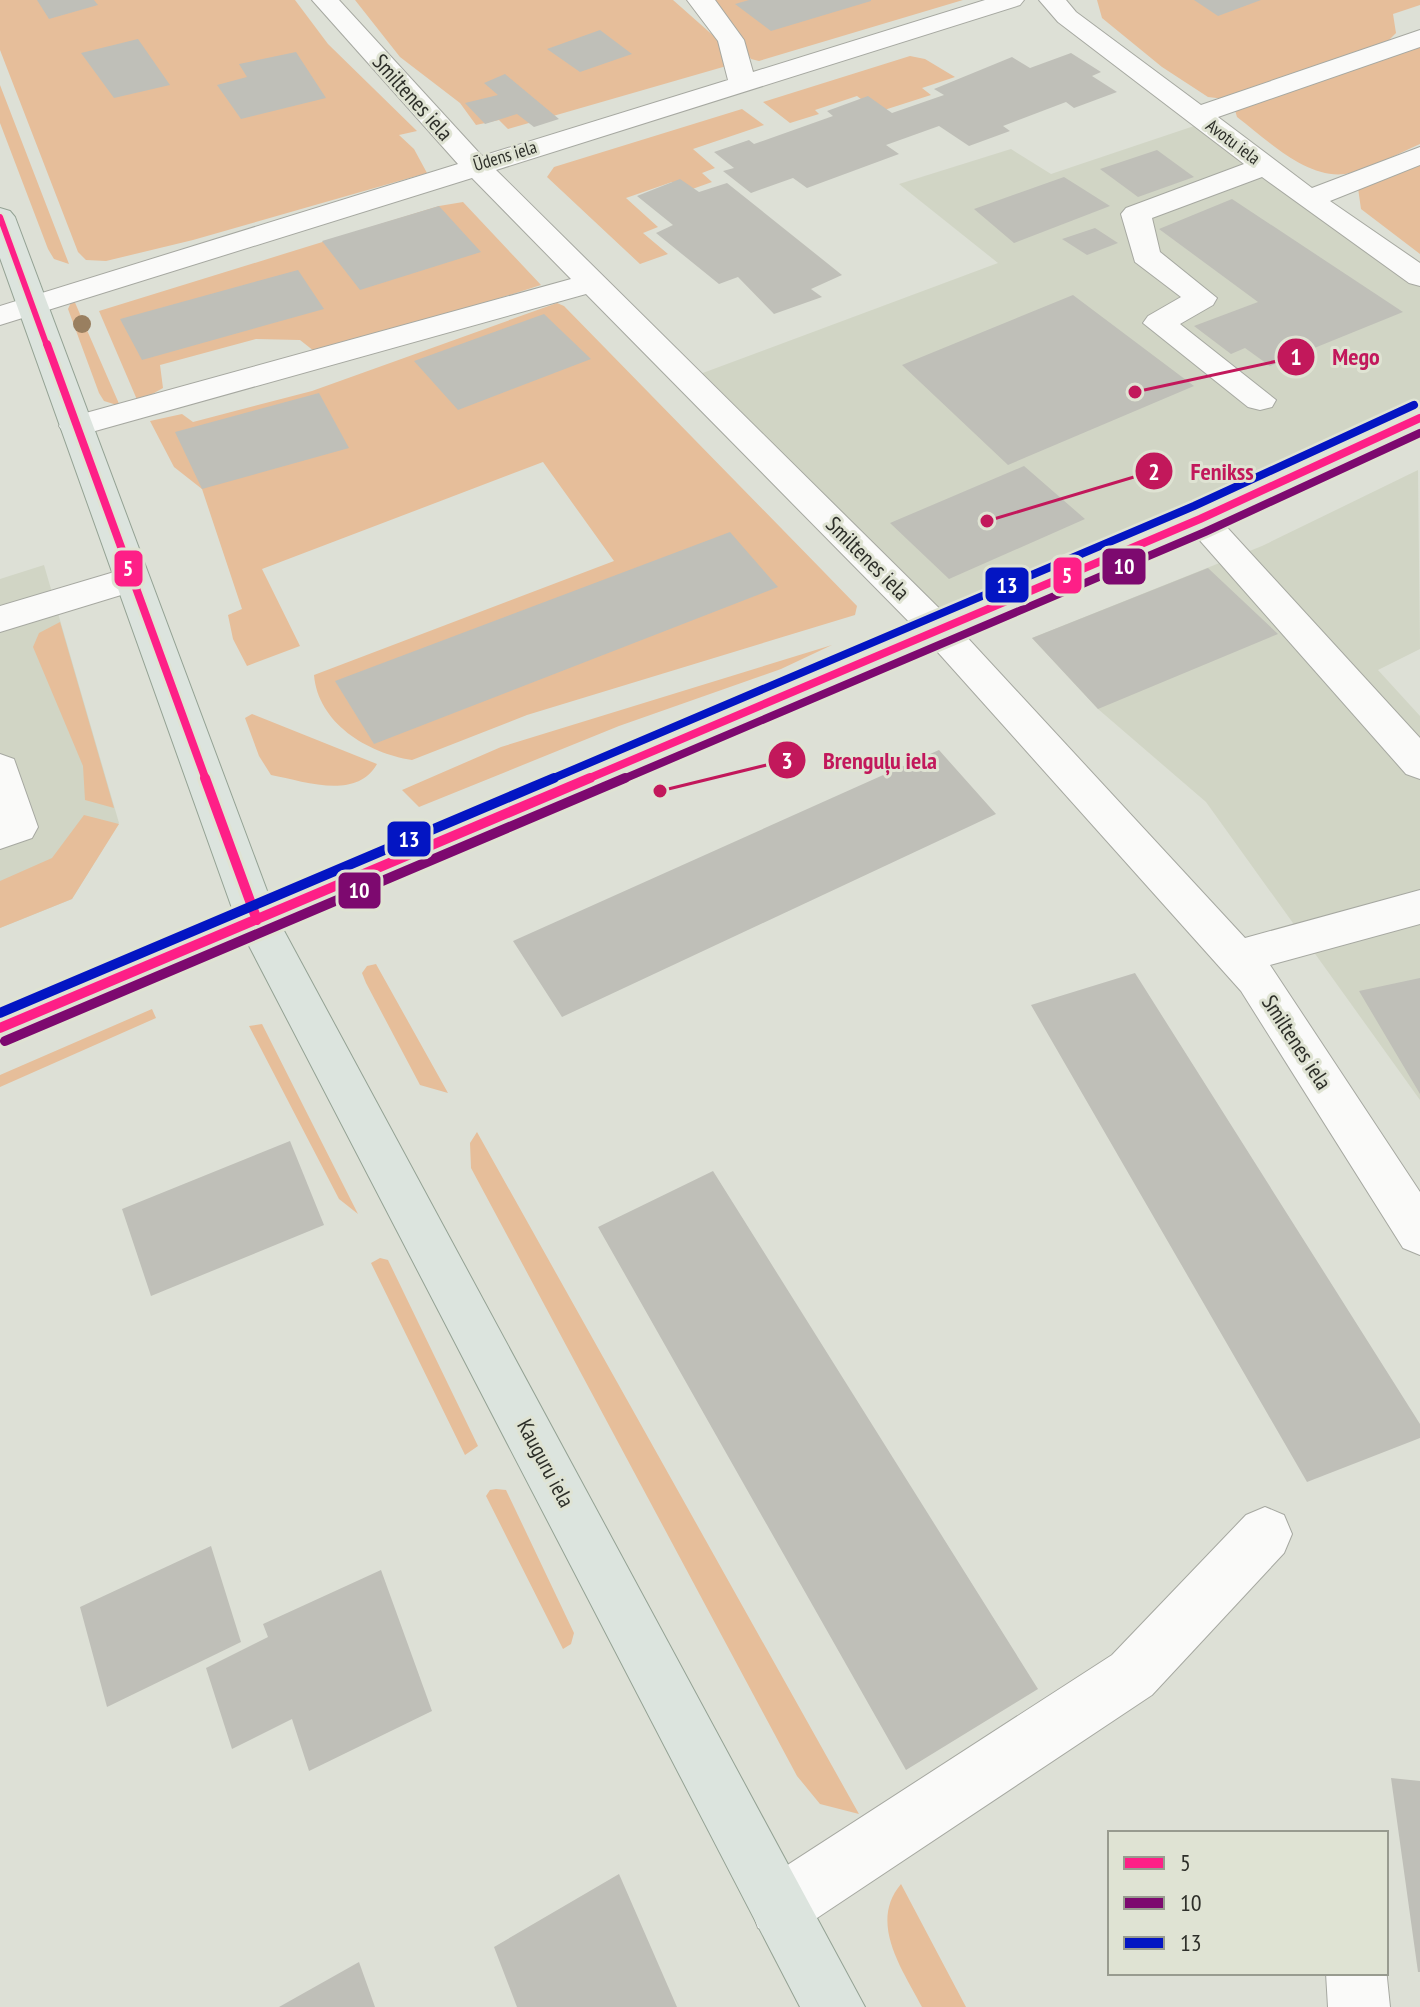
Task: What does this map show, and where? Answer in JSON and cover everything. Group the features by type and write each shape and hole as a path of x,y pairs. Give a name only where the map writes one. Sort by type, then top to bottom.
{"main road":[{"name":"Kauguru iela","path":"0,217 257,920 834,2007"},
{"path":"0,1028 1200,519 1420,418"}],"street":[{"name":"Smiltenes iela","path":"325,0 475,165 939,630 1237,957 1256,979 1420,1233"},
{"path":"702,0 699,1 731,40 742,83"},
{"name":"Ūdens iela","path":"0,316 475,165 1011,0"},
{"name":"Avotu iela","path":"1052,0 1067,17 1197,115 1420,277"},
{"path":"1197,115 1420,38"},
{"path":"1309,199 1420,155"},
{"path":"1260,400 1159,323 1202,298 1146,256 1136,214 1265,166"},
{"path":"76,426 593,282"},
{"path":"1200,519 1420,764"},
{"path":"0,619 131,579"},
{"path":"0,770 18,827 0,833"},
{"path":"1237,957 1420,907"},
{"path":"780,1906 1132,1675 1265,1534"},
{"path":"1357,1975 1359,2007"}],"shaded area":[{"path":"0,0 295,0 328,44 417,131 399,135 414,149 427,173 193,240 106,261 86,260 78,252 0,50"},
{"path":"355,0 673,0 716,38 730,65 508,129 499,120 476,125 460,103 400,57"},
{"path":"714,0 963,0 759,61 751,59"},
{"path":"1097,0 1420,0 1420,5 1393,14 1396,33 1388,41 1225,99 1208,97 1162,67 1102,18"},
{"path":"1420,45 1420,144 1374,165 1345,174 1316,170 1287,156 1237,117 1235,110"},
{"path":"910,56 925,59 955,77 922,88 931,95 878,112 857,96 815,110 819,114 790,123 763,102"},
{"path":"0,85 69,264 54,259 48,249 0,123"},
{"path":"742,109 764,125 693,149 715,168 702,173 712,182 684,192 672,182 626,198 658,227 643,233 668,254 640,264 547,177 554,167"},
{"path":"1203,123 1420,284 1420,418 948,620 692,377 998,263 899,184 1011,149 1051,174"},
{"path":"1420,164 1420,254 1361,209 1358,188"},
{"path":"463,202 541,285 319,355 300,340 256,339 160,365 163,388 138,402 99,311 439,206"},
{"path":"73,298 120,406 104,401 99,393 68,309"},
{"path":"557,303 564,306 857,606 855,615 527,715 412,760 378,751 362,743 335,721 325,708 314,675 614,561 543,462 262,569 300,646 247,666 233,639 228,615 242,609 202,489 174,467 150,421 182,414 193,422 312,391"},
{"path":"1418,470 1420,649 1378,670 1420,716 1420,1100 1206,802 1098,709 1032,638 1262,546"},
{"path":"44,565 119,823 72,899 0,928 0,579"},
{"path":"60,622 114,808 85,800 83,766 33,647 39,633"},
{"path":"832,645 781,669 619,726 419,807 402,790 501,747"},
{"path":"252,714 377,764 368,775 343,785 328,786 271,775 259,756 245,718"},
{"path":"84,815 119,824 72,899 0,928 0,881 52,858"},
{"path":"376,964 448,1093 420,1085 362,973 367,966"},
{"path":"152,1009 156,1018 0,1087 0,1075"},
{"path":"262,1024 358,1214 339,1199 249,1026"},
{"path":"477,1132 859,1814 820,1804 797,1776 471,1168 470,1143"},
{"path":"380,1258 388,1260 478,1446 465,1455 371,1263"},
{"path":"490,1490 506,1490 574,1633 571,1644 563,1649 486,1496"},
{"path":"901,1884 966,2007 922,2007 906,1978 888,1930 892,1899"}],"building":[{"path":"37,0 94,0 98,5 49,19"},
{"path":"749,0 871,1 771,31 735,4"},
{"path":"1194,0 1261,0 1218,16"},
{"path":"600,30 632,54 580,72 547,49"},
{"path":"138,39 170,85 114,98 81,53"},
{"path":"296,52 326,98 241,119 217,85 247,77 239,64"},
{"path":"1071,53 1101,72 1092,76 1117,92 1074,108 1066,102 1003,126 1010,131 969,146 939,126 886,145 899,154 807,188 793,178 751,193 723,171 734,168 714,152 749,140 754,144 833,116 827,111 868,96 892,113 944,95 934,89 1012,57 1030,68"},
{"path":"505,74 559,119 534,127 517,114 485,124 465,103 498,95 484,83"},
{"path":"1157,150 1194,177 1138,197 1100,169"},
{"path":"1064,177 1110,206 1014,243 974,209"},
{"path":"680,179 699,192 727,183 842,275 811,289 822,297 774,314 738,277 719,284 656,233 673,225 637,196"},
{"path":"1232,199 1403,312 1270,366 1245,348 1231,354 1194,326 1258,302 1159,229"},
{"path":"439,206 481,252 360,290 322,241"},
{"path":"1095,228 1118,243 1087,255 1062,239"},
{"path":"298,270 324,309 142,360 120,319"},
{"path":"1073,295 1194,386 1008,465 902,365"},
{"path":"544,314 591,359 458,410 414,361"},
{"path":"319,393 349,448 202,489 175,432"},
{"path":"1024,466 1085,519 949,579 890,523"},
{"path":"730,532 778,587 374,744 335,681"},
{"path":"1208,568 1278,634 1098,709 1032,638"},
{"path":"939,750 996,814 562,1017 513,941"},
{"path":"1135,973 1420,1424 1420,1438 1307,1482 1031,1005"},
{"path":"1420,978 1420,1094 1359,991"},
{"path":"290,1141 324,1225 151,1296 122,1209"},
{"path":"713,1171 1038,1689 906,1770 598,1227"},
{"path":"211,1546 241,1642 107,1707 80,1607"},
{"path":"381,1570 432,1711 309,1771 292,1719 232,1749 206,1668 268,1637 263,1624"},
{"path":"1391,1778 1420,1781 1420,1972 1418,1972"},
{"path":"619,1874 677,2007 517,2007 494,1947"},
{"path":"359,1962 375,2007 279,2007"}],"transit line":[{"name":"5","path":"0,217 257,920"},
{"name":"13","path":"0,1013 1194,506 1414,405"},
{"name":"5","path":"0,1028 1200,519 1420,418"},
{"name":"10","path":"5,1041 1205,532 1420,433"}],"place":[{"name":"Mego","path":"1135,392"},
{"name":"Fenikss","path":"987,521"},
{"name":"Brenguļu iela","path":"660,791"}]}
